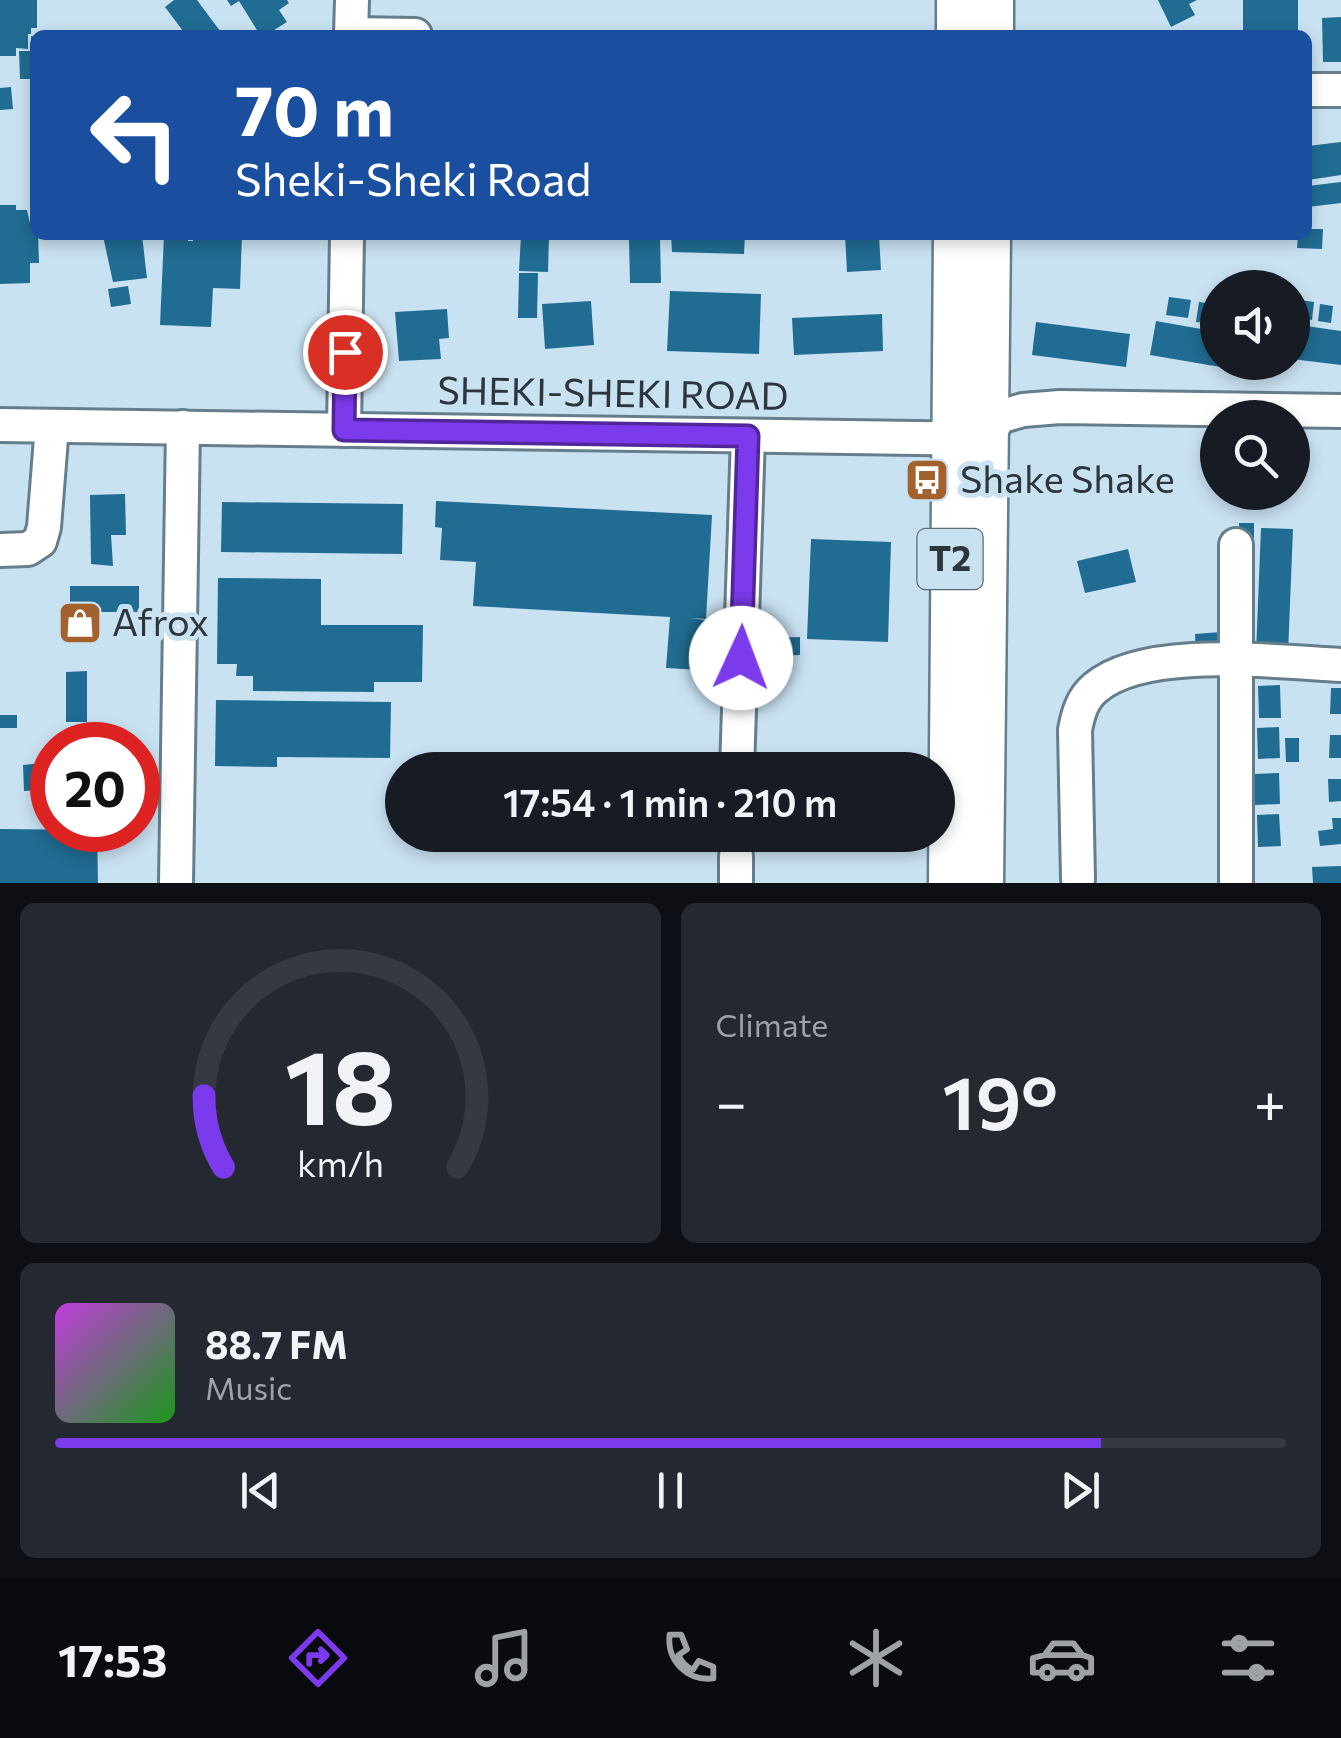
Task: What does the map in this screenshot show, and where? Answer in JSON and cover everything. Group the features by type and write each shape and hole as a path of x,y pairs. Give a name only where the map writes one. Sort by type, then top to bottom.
{"main road":[{"path":"957,30 958,0"},
{"path":"993,0 993,30"},
{"name":"T2","path":"954,240 968,439 983,883"},
{"name":"T2","path":"948,883 968,439 989,240"}],"street":[{"path":"351,30 352,0"},
{"path":"1312,90 1341,90"},
{"path":"344,430 348,240"},
{"path":"968,439 1010,412 1042,408 1341,411"},
{"name":"SHEKI-SHEKI ROAD","path":"0,425 968,439"},
{"path":"0,550 28,549 40,541 52,426"},
{"path":"176,883 183,427"},
{"path":"739,752 748,436"},
{"path":"1236,545 1236,883"},
{"path":"1078,879 1075,730 1088,696 1096,687 1126,671 1163,664 1234,659 1341,665"}],"building":[{"path":"0,0 37,0 37,28 31,28 28,34 28,49 16,48 16,56 0,56"},
{"path":"174,0 197,0 219,30 182,30 165,7"},
{"path":"227,0 287,0 289,3 279,10 287,22 274,30 257,30 239,1 231,6"},
{"path":"1158,0 1197,0 1189,4 1195,15 1171,27"},
{"path":"1243,0 1298,0 1298,30 1243,30"},
{"path":"1341,17 1341,62 1323,62 1322,18"},
{"path":"19,51 30,51 30,79 20,79"},
{"path":"11,87 13,109 0,110 0,88"},
{"path":"1341,142 1341,175 1312,179 1312,146"},
{"path":"1341,182 1341,203 1312,207 1312,186"},
{"path":"0,205 16,205 16,210 27,210 30,240 38,240 39,263 30,263 30,283 0,284"},
{"path":"1312,229 1323,229 1322,249 1297,248 1298,240 1312,240"},
{"path":"104,240 143,240 147,278 113,282"},
{"path":"164,240 242,240 240,289 213,288 211,327 160,325"},
{"path":"521,240 549,240 548,272 519,271"},
{"path":"629,240 660,240 661,283 630,283"},
{"path":"671,240 745,240 744,254 672,252"},
{"path":"845,240 879,240 881,270 847,272"},
{"path":"519,273 538,273 537,318 518,318"},
{"path":"128,286 131,304 111,307 108,289"},
{"path":"670,291 761,294 759,354 667,351"},
{"path":"1169,297 1191,300 1188,318 1166,315"},
{"path":"591,301 594,345 545,349 542,304"},
{"path":"1320,304 1333,306 1331,323 1318,321"},
{"path":"447,309 449,338 439,339 441,359 399,361 395,312"},
{"path":"882,314 883,351 794,355 792,318"},
{"path":"1156,321 1200,329 1200,364 1150,355"},
{"path":"1036,322 1130,334 1126,367 1032,355"},
{"path":"1310,327 1341,331 1341,365 1310,361"},
{"path":"125,494 126,535 111,535 113,566 91,564 90,495"},
{"path":"436,501 712,515 706,619 690,618 705,620 702,670 666,668 670,617 473,606 476,562 440,560 442,528 435,527"},
{"path":"222,502 403,504 402,554 221,552"},
{"path":"1239,523 1254,523 1254,538 1239,538"},
{"path":"1261,528 1293,529 1288,654 1256,653"},
{"path":"811,539 891,542 888,642 807,639"},
{"path":"1128,549 1136,582 1085,593 1077,561"},
{"path":"218,578 321,579 321,625 423,625 422,682 374,682 374,692 253,691 253,676 236,676 237,664 217,664"},
{"path":"70,586 139,586 139,612 70,612"},
{"path":"1221,632 1223,655 1196,657 1195,634"},
{"path":"800,637 800,655 764,656 763,638"},
{"path":"87,671 87,722 66,722 66,672"},
{"path":"1280,685 1281,718 1259,718 1258,686"},
{"path":"1331,688 1341,688 1341,714 1330,714"},
{"path":"216,700 391,702 390,752 385,752 385,758 277,757 277,767 215,766"},
{"path":"0,715 17,715 17,728 0,728"},
{"path":"1279,727 1280,758 1258,759 1257,728"},
{"path":"1330,735 1341,735 1341,758 1329,758"},
{"path":"1285,738 1299,738 1299,762 1286,762"},
{"path":"30,764 30,791 24,791 23,765"},
{"path":"1279,773 1280,804 1255,805 1254,774"},
{"path":"1328,779 1341,779 1341,801 1329,802"},
{"path":"1279,814 1281,846 1258,847 1257,815"},
{"path":"1332,818 1341,818 1341,844 1320,846 1318,831 1333,829"},
{"path":"0,829 30,829 30,852 97,852 98,883 0,883"},
{"path":"1341,866 1341,883 1313,883 1312,867"}],"place":[{"name":"Shake Shake","path":"927,480"},
{"name":"Afrox","path":"80,623"}],"route":[{"path":"345,352 344,430 748,436 741,658"}]}
